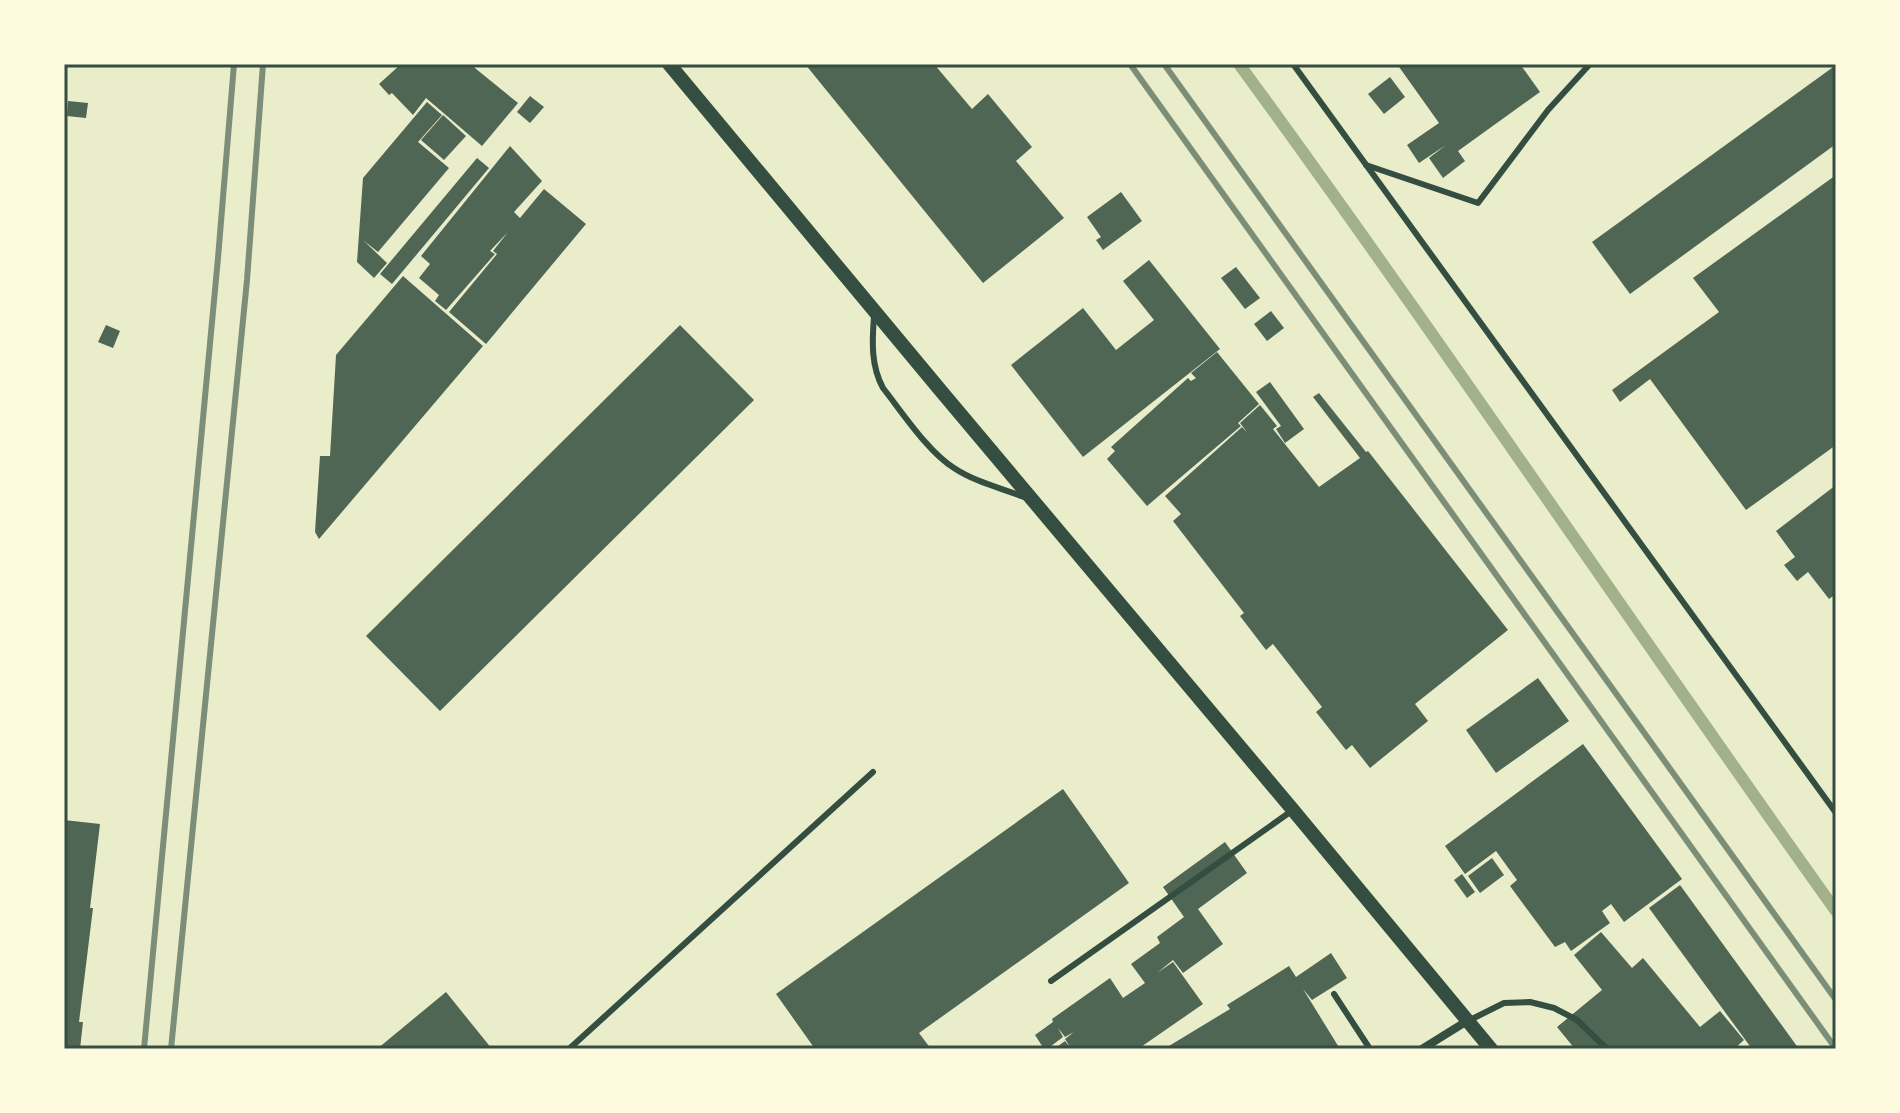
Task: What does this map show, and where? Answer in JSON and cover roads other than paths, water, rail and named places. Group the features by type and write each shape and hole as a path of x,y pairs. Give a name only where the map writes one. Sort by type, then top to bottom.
{"street":[{"path":"669,64 1491,1049"},
{"path":"1422,1049 1467,1021"}],"lane":[{"path":"1293,64 1836,813"},
{"path":"1366,165 1478,203 1548,110 1590,64"},
{"path":"875,312 872,334 877,377 934,451 962,473 1031,499"},
{"path":"569,1049 873,772"},
{"path":"1051,981 1293,810"},
{"path":"1334,994 1370,1049"},
{"path":"1467,1021 1504,1003 1530,1002 1554,1008 1577,1020 1607,1049"}],"waterway":[{"path":"1239,64 1836,911"}],"railway":[{"path":"144,1049 234,64"},
{"path":"171,1049 247,280 263,64"},
{"path":"1130,64 1836,1049"},
{"path":"1164,64 1836,1000"}]}
